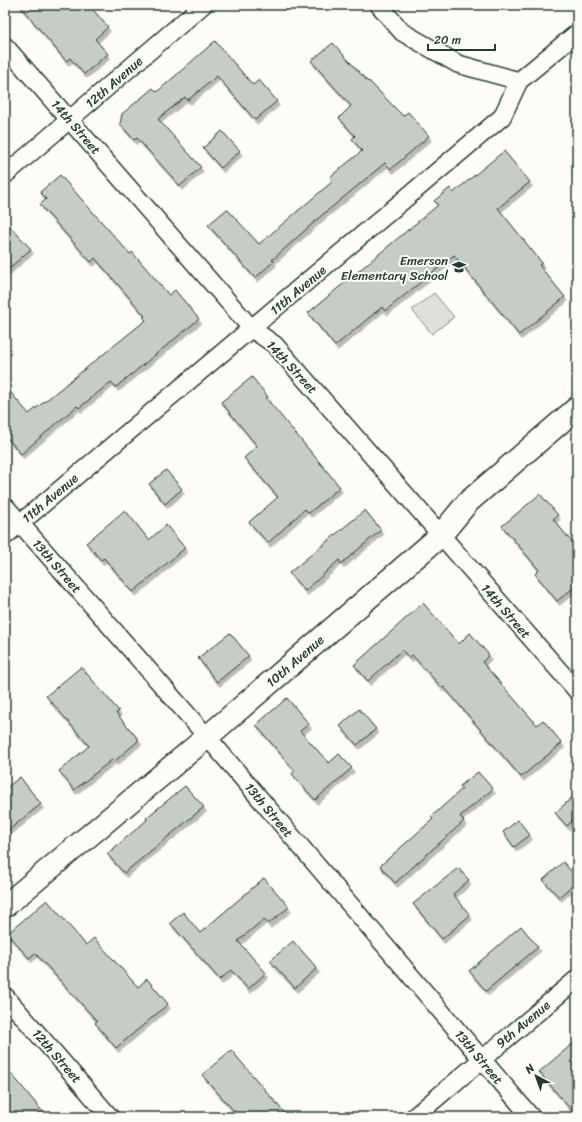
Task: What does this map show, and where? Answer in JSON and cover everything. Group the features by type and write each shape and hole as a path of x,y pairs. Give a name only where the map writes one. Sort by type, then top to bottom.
{"street":[{"name":"12th Avenue","path":"5,174 203,5"},
{"path":"378,5 402,32 458,64 520,81"},
{"name":"11th Avenue","path":"5,536 502,117 520,81 577,33"},
{"name":"14th Street","path":"5,46 252,329 275,345 440,536 577,691"},
{"name":"10th Avenue","path":"5,906 207,737 440,536 468,502 575,415"},
{"name":"13th Street","path":"5,506 207,737 531,1117"},
{"name":"9th Avenue","path":"414,1117 577,978"},
{"name":"12th Street","path":"5,996 110,1117"}],"shaded area":[{"path":"434,293 454,317 432,334 412,310"}],"building":[{"path":"19,5 89,5 108,27 95,39 108,54 84,74 70,58 66,61"},
{"path":"215,41 253,85 259,80 277,101 255,120 217,76 188,100 185,97 158,119 201,167 180,186 137,138 134,140 120,124 122,114 153,88 157,92"},
{"path":"333,43 368,82 369,81 403,116 408,112 429,136 391,169 385,163 321,216 272,260 274,261 255,278 208,225 227,209 259,244 333,181 330,177 362,151 352,139 355,136 339,118 351,106 311,61"},
{"path":"222,131 240,151 221,168 203,148"},
{"path":"504,151 530,182 498,208 542,263 539,265 565,297 519,335 454,255 385,311 382,307 335,346 308,313 438,205 434,201 450,188 453,193"},
{"path":"60,175 130,254 132,252 169,295 175,290 199,319 116,387 111,382 79,408 77,406 21,454 5,435 5,386 29,414 146,320 143,317 145,316 95,258 91,262 40,205 46,199 40,192"},
{"path":"5,221 31,249 5,272"},
{"path":"252,377 268,397 266,398 340,487 309,513 305,509 268,543 249,522 278,497 244,458 257,446 221,402"},
{"path":"166,470 182,489 165,504 149,484"},
{"path":"540,494 558,515 553,519 577,548 577,585 557,601 535,574 539,570 502,526"},
{"path":"125,510 149,540 166,525 185,548 133,592 104,558 101,560 86,543"},
{"path":"365,510 381,530 341,564 339,560 305,591 289,573"},
{"path":"423,603 459,644 470,633 489,655 482,662 537,725 543,720 562,743 521,777 444,687 442,688 412,655 409,658 402,650 368,681 354,665"},
{"path":"230,633 249,656 217,682 198,658"},
{"path":"81,667 119,711 116,713 139,740 115,761 113,759 74,790 59,771 89,746 46,696"},
{"path":"287,698 309,724 300,731 329,763 339,754 352,768 315,800 292,774 295,771 256,725"},
{"path":"359,709 376,729 357,745 340,726"},
{"path":"478,772 493,789 460,816 464,821 395,883 380,866 433,819 431,817 462,789 460,786"},
{"path":"20,777 41,804 5,833 5,789"},
{"path":"185,786 204,807 124,873 107,854 147,820 146,818"},
{"path":"577,793 577,816 567,826 555,813"},
{"path":"518,820 530,835 514,847 503,832"},
{"path":"563,862 577,878 577,881 559,897 543,880"},
{"path":"458,868 469,880 453,894 470,915 442,939 413,904"},
{"path":"264,878 289,907 268,924 264,919 238,941 266,973 248,989 231,970 220,980 170,923 183,912 200,933"},
{"path":"47,900 86,945 94,938 138,987 147,979 168,1004 116,1048 95,1023 97,1021 35,953 29,958 7,934"},
{"path":"521,926 538,947 486,991 469,971"},
{"path":"293,941 317,968 295,988 270,961"},
{"path":"577,1040 577,1117 539,1072"},
{"path":"231,1050 288,1117 239,1117 202,1075"},
{"path":"5,1066 47,1117 5,1117"}],"place":[{"name":"Emerson Elementary School","path":"459,267"}]}
